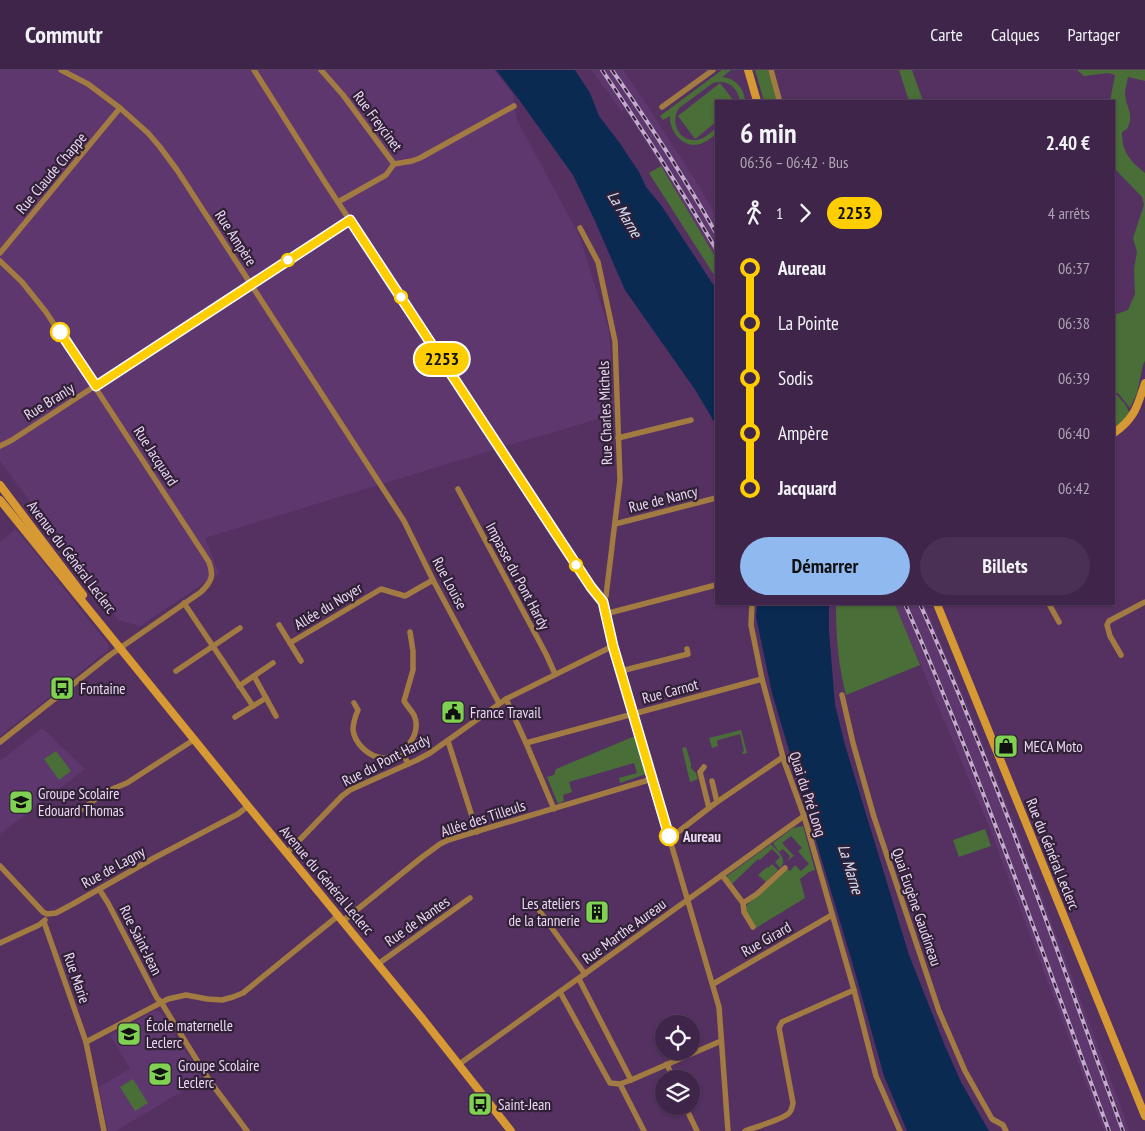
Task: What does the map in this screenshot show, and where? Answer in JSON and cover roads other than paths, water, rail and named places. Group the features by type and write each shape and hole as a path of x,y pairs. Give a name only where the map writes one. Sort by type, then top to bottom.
{"main road":[{"path":"748,70 757,100"},
{"path":"1115,432 1131,418 1145,383"},
{"name":"Avenue du Général Leclerc","path":"0,485 120,647"},
{"name":"Avenue du Général Leclerc","path":"0,500 341,918 511,1131"},
{"name":"Rue du Général Leclerc","path":"937,605 1145,1115"}],"street":[{"name":"Rue Ampère","path":"60,70 88,84 120,108 148,133 172,162 375,476"},
{"path":"254,70 338,202 591,587 603,602 613,646 719,1007 728,1131"},
{"name":"Rue Freycinet","path":"321,70 343,95 394,164"},
{"path":"662,107 713,70"},
{"path":"771,70 779,99"},
{"path":"338,202 386,175 394,164 420,158 514,106"},
{"name":"Rue Claude Chappe","path":"0,253 120,108"},
{"name":"Rue Branly","path":"0,446 96,386 350,220"},
{"name":"Rue Charles Michels","path":"580,228 598,262 614,341 620,480 606,596 603,602"},
{"name":"Rue Jacquard","path":"0,261 37,299 96,386 209,562 212,570 208,585 120,647 0,742"},
{"path":"618,438 691,420"},
{"name":"Rue Branly","path":"0,451 12,440"},
{"name":"Rue Louise","path":"375,476 404,521 499,703"},
{"name":"Impasse du Pont Hardy","path":"458,489 555,674"},
{"name":"Rue de Nancy","path":"615,524 715,498"},
{"name":"Allée du Noyer","path":"290,643 381,589 405,596 434,580"},
{"path":"605,614 715,585"},
{"path":"1121,655 1110,636 1107,625 1109,622 1145,602"},
{"path":"184,603 252,706"},
{"name":"Quai du Pré Long","path":"752,605 751,625 762,679 783,757 804,816 854,990 876,1076 900,1131"},
{"path":"1050,605 1059,622"},
{"name":"Allée du Noyer","path":"279,625 301,661"},
{"path":"176,671 240,628"},
{"path":"354,703 358,710 353,729 355,737 363,749 369,753 382,758 389,757 402,751 413,740 416,730 414,715 404,701 413,670 410,632"},
{"name":"Rue du Pont Hardy","path":"287,853 350,790 430,753 499,703 613,646"},
{"path":"621,671 688,654 687,649"},
{"path":"239,686 273,663"},
{"path":"254,676 276,716"},
{"name":"Rue Carnot","path":"526,744 762,679"},
{"name":"Quai Eugène Gaudineau","path":"842,695 852,743 874,817 939,1011 965,1071 992,1119 1003,1125 1006,1131"},
{"path":"235,717 266,698"},
{"path":"506,699 554,809"},
{"path":"74,815 105,792 127,783 195,739"},
{"path":"448,741 476,832"},
{"path":"402,751 408,764"},
{"path":"678,832 709,808 783,757"},
{"path":"704,767 700,772 709,808"},
{"name":"Allée des Tilleuls","path":"86,1042 168,999 186,995 222,1000 243,993 432,849 448,840 652,779"},
{"path":"712,781 718,802"},
{"name":"Rue de Lagny","path":"47,914 56,913 71,905 238,814 248,806"},
{"name":"Rue Marthe Aureau","path":"458,1065 804,816"},
{"path":"0,866 38,908 47,914 44,922 0,943"},
{"path":"743,903 757,894 785,868"},
{"path":"722,875 743,903 744,912 753,928"},
{"name":"Rue Saint-Jean","path":"99,889 112,910 157,998 209,1080 247,1131"},
{"name":"Rue de Nantes","path":"378,964 470,898"},
{"path":"536,906 585,974"},
{"name":"Rue Girard","path":"713,984 832,915"},
{"name":"Rue Marie","path":"44,922 86,1042 104,1131"},
{"path":"579,979 631,1080"},
{"path":"745,1131 784,1116 792,1108 793,1103 779,1028 782,1022 854,990"},
{"path":"560,992 610,1083 620,1084 631,1080 721,1041"},
{"path":"667,1064 669,1070"},
{"path":"620,1084 644,1131"},
{"path":"690,1115 697,1131"}],"water":[{"name":"La Marne","path":"496,70 575,70 590,93 599,116 619,142 639,172 646,187 661,205 715,287 715,423 696,391 625,290 573,175"},
{"name":"La Marne","path":"757,605 829,605 829,631 835,705 845,745 909,955 961,1082 989,1131 907,1131 884,1076 772,693 756,617"}],"railway":[{"path":"602,70 715,247"},
{"path":"612,70 666,150 715,231"},
{"path":"905,605 986,800 1109,1131"},
{"path":"920,605 1001,800 1123,1131"}],"place":[{"name":"Fontaine","path":"62,688"},
{"name":"France Travail","path":"453,712"},
{"name":"MECA Moto","path":"1006,746"},
{"name":"Groupe Scolaire Edouard Thomas","path":"21,802"},
{"name":"Aureau","path":"669,836"},
{"name":"Les ateliers de la tannerie","path":"597,912"},
{"name":"École maternelle Leclerc","path":"129,1034"},
{"name":"Groupe Scolaire Leclerc","path":"160,1074"},
{"name":"Saint-Jean","path":"480,1104"}]}
